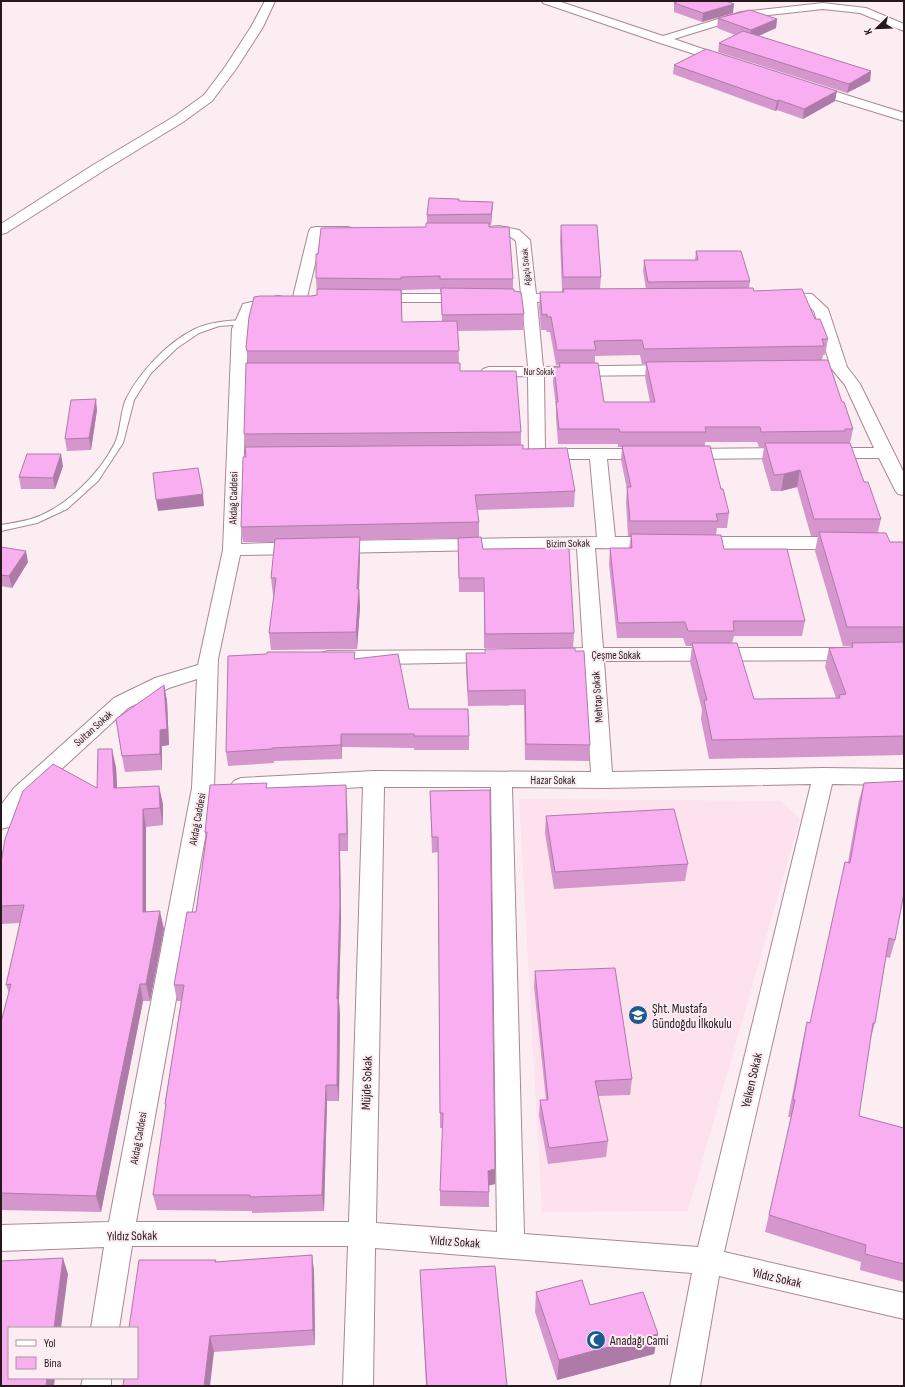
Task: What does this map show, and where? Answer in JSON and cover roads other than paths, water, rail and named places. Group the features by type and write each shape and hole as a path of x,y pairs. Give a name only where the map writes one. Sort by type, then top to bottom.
{"street":[{"path":"1,230 98,168 179,119 208,98 250,39 270,1"},
{"path":"547,1 737,64"},
{"path":"661,40 741,15 823,6 862,10 904,28"},
{"path":"798,83 904,117"},
{"name":"Ağaçlı Sokak","path":"465,231 512,230 523,240 536,372 529,454 598,454"},
{"path":"300,297 316,231 363,231"},
{"path":"246,314 291,297 316,297"},
{"path":"767,298 807,297 821,309 831,368 852,384 904,490"},
{"path":"363,298 584,298"},
{"name":"Akdağ Caddesi","path":"105,1327 120,1234 203,788 214,662 232,550 242,456 246,372 240,329 246,314"},
{"name":"Nur Sokak","path":"473,372 688,370"},
{"path":"607,542 598,454 885,453"},
{"name":"Bizim Sokak","path":"232,550 586,542 857,543"},
{"name":"Mehtap Sokak","path":"586,542 602,780"},
{"name":"Çeşme Sokak","path":"539,655 904,654"},
{"path":"311,658 507,656"},
{"name":"Sultan Sokak","path":"1,821 22,793 121,703 162,683 214,662"},
{"name":"Hazar Sokak","path":"203,788 374,779 602,780 823,776 904,777"},
{"name":"Yelken Sokak","path":"686,1386 708,1261 823,776"},
{"name":"Müjde Sokak","path":"358,1386 374,779"},
{"path":"501,780 511,1245"},
{"name":"Yıldız Sokak","path":"1,1238 120,1234 362,1234 511,1245 708,1261 904,1306"}],"lane":[{"path":"1,528 34,521 64,507 95,479 119,443 130,400 148,372 174,346 196,331 246,314"}],"place":[{"name":"Şht. Mustafa Gündoğdu İlkokulu","path":"638,1015"},
{"name":"Anadağı Cami","path":"596,1340"}]}
